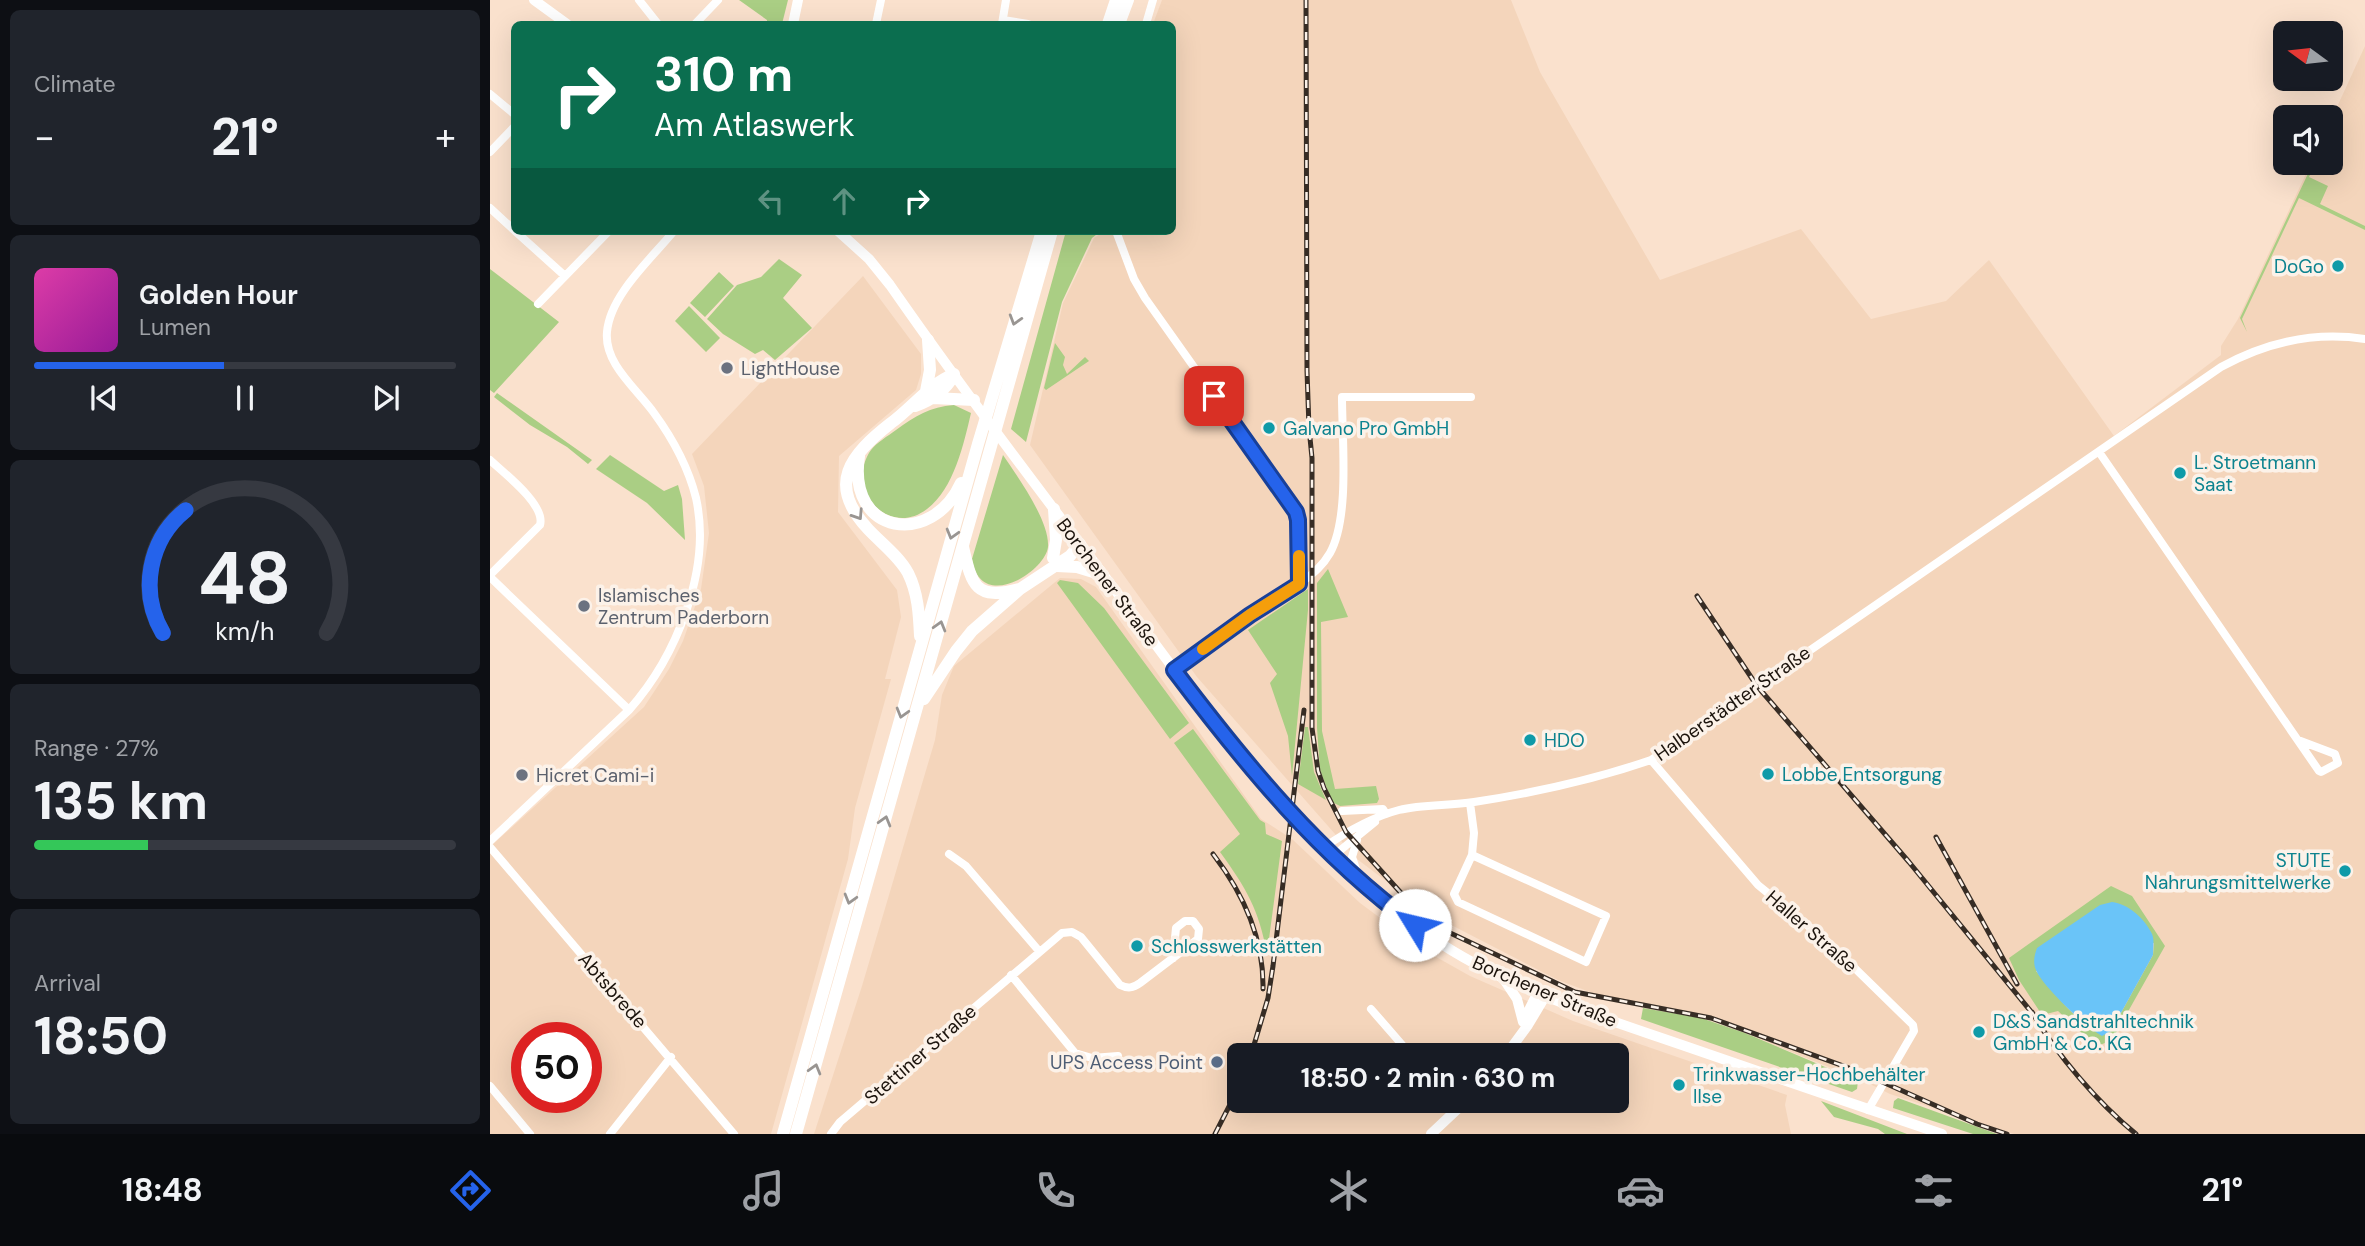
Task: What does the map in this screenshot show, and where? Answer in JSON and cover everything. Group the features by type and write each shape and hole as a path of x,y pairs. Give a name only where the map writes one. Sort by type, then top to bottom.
{"highway":[{"path":"1109,21 1116,0"},
{"path":"1120,21 1128,0"},
{"path":"783,1134 996,380 1041,235"},
{"path":"796,1134 1051,235"},
{"path":"928,340 929,395"},
{"path":"920,647 916,593 907,571 866,528 848,498 847,471 872,438 929,395 938,382 954,374"},
{"path":"929,395 974,400"},
{"path":"859,453 857,480 860,495 867,507 885,520 908,524 933,517 951,502 978,444"},
{"path":"1054,509 1055,562"},
{"path":"915,715 936,680 972,631 1055,562 1070,546 1080,544"},
{"path":"963,547 972,580 978,588 996,594 1020,589"},
{"path":"1055,562 1103,575"}],"main road":[{"path":"534,0 563,21"},
{"path":"794,21 798,0"},
{"name":"Borchener Straße","path":"842,235 869,259 1174,670 1264,781 1323,848 1360,883 1432,939 1501,976 1542,994 1637,1030 1942,1134"},
{"path":"1501,976 1517,999 1523,1022"},
{"path":"1518,1037 1523,1022 1542,994"},
{"path":"1514,1043 1542,994"},
{"path":"1432,1134 1450,1113"}],"street":[{"path":"639,0 656,21"},
{"path":"698,21 718,0"},
{"path":"877,21 881,0"},
{"path":"1003,21 1006,0"},
{"path":"1147,21 1153,0"},
{"path":"490,94 511,112"},
{"path":"490,152 511,130"},
{"path":"490,208 511,227"},
{"path":"519,235 565,276"},
{"path":"538,303 605,235"},
{"path":"490,841 629,710 662,667 677,637 690,596 697,562 699,517 688,472 677,447 643,398 617,367 611,355 607,334 615,303 671,235"},
{"path":"1118,235 1134,279 1150,306 1296,512 1299,584"},
{"name":"Halberstädter Straße","path":"1323,848 1346,832 1401,810 1470,803 1570,783 1651,760 1972,545 2209,375 2254,351 2280,343 2314,337 2365,339"},
{"path":"1174,670 1250,615 1299,584 1323,564 1338,536 1342,514 1342,397 1471,397"},
{"path":"2099,452 2319,771 2338,763 2335,754 2298,740"},
{"path":"490,460 536,505 542,519 490,576 629,710"},
{"name":"Haller Straße","path":"1651,760 1758,885 1829,943 1913,1025 1914,1031 1868,1110"},
{"path":"1470,803 1474,833 1472,855 1454,894 1458,902 1586,962 1606,916 1472,855"},
{"name":"Halberstädter Straße","path":"1342,811 1383,809 1383,816"},
{"path":"1332,857 1383,816"},
{"path":"1358,837 1352,857 1360,883"},
{"name":"Abtsbrede","path":"490,847 734,1134"},
{"path":"949,853 966,866 1039,951"},
{"name":"Stettiner Straße","path":"831,1134 840,1122 1062,933 1072,932 1081,937 1120,985 1126,988 1134,987 1198,939 1199,929 1193,921 1185,921 1176,928 1172,958"},
{"path":"1011,975 1075,1053 1092,1058 1118,1056"},
{"path":"1371,1009 1401,1043"},
{"path":"610,1134 671,1057"},
{"path":"490,1086 530,1134"}],"shaded area":[{"path":"1162,0 1511,0 1540,72 1660,280 1801,229 1871,319 1946,301 1989,260 2114,436 2221,355 2221,346 2238,319 2305,175 2343,175 2343,105 2338,105 2365,46 2365,1134 2014,1134 1890,1094 1711,1018 1677,1009 1606,998 1558,980 1428,913 1357,859 1197,677 1030,445 1063,303 1094,238 1099,235 1176,235 1176,21 1154,21","holes":["2037,948 2091,1030 2062,1002 2036,971 2034,958"]},
{"path":"863,276 921,354 921,374 916,390 839,456 838,512 897,590 901,617 885,679 891,679 855,808 848,859 771,1134 490,1134 490,847 644,707 669,669 683,641 701,589 709,533 704,486 692,454"},
{"path":"1060,578 1081,579 1096,587 1261,819 1292,839 1360,903 1422,949 1470,976 1573,1021 1787,1095 1785,1105 1791,1134 814,1134 862,986 935,740 942,695 954,666"}],"green space":[{"path":"739,0 788,0 783,21 767,20"},
{"path":"2307,175 2310,175 2309,177 2328,186 2320,204 2365,226 2365,230 2299,198 2242,319 2247,332 2240,318"},
{"path":"1065,235 1096,235 1062,302 1026,442 1011,429"},
{"path":"779,259 802,275 783,298 812,328 775,360 763,350 755,354 723,334 707,319 737,285 761,277"},
{"path":"490,269 559,322 494,393 490,390"},
{"path":"719,272 734,286 705,317 690,303"},
{"path":"689,306 720,338 706,352 675,321"},
{"path":"1055,343 1065,357 1063,365 1067,374 1085,357 1089,361 1046,390 1044,388"},
{"path":"497,393 592,460 588,464 567,447 530,425 494,397"},
{"path":"954,405 971,413 956,465 944,490 927,509 912,517 898,518 885,514 874,505 863,479 864,465 871,450 916,416"},
{"path":"610,455 664,491 678,485 682,499 685,540 647,503 596,469"},
{"path":"1003,455 1038,512 1044,525 1048,547 1044,557 1025,576 999,586 987,583 977,575 972,559"},
{"path":"1328,569 1348,617 1321,622 1322,731 1335,789 1376,786 1379,799 1377,803 1340,806 1332,802 1320,770 1317,728 1317,583"},
{"path":"1060,580 1078,583 1104,608 1189,723 1170,739 1057,583"},
{"path":"1308,589 1292,776 1288,736 1270,683 1277,674 1248,630"},
{"path":"1305,727 1308,727 1314,772 1326,800 1298,784"},
{"path":"1193,729 1260,820 1265,823 1266,834 1282,841 1267,954 1260,924 1250,900 1220,852 1240,834 1174,743"},
{"path":"2111,886 2132,896 2165,946 2112,1040 2100,1045 2087,1038 2058,1011 2042,1015 2019,980 2009,958","holes":["2154,943 2153,955 2111,1031 2102,1035 2074,1015 2036,971"]},
{"path":"1643,1008 1701,1018 1745,1033 1858,1081 1857,1089 1852,1092 1641,1019"},
{"path":"1898,1098 1997,1134 1973,1134 1893,1108 1894,1101"},
{"path":"1821,1101 1907,1134 1885,1134 1878,1129 1834,1117"}],"water":[{"path":"2112,902 2129,908 2144,921 2153,937 2153,955 2111,1031 2102,1036 2076,1016 2047,986 2036,970 2034,959 2037,948 2100,905"}],"railway":[{"path":"1306,0 1307,371 1312,458 1312,728 1318,771 1346,832 1411,904 1446,931 1575,992 1711,1018 1860,1072 1977,1124 2007,1134"},
{"path":"1697,596 1757,686 1909,862 2037,1019"},
{"path":"1255,1043 1268,998 1273,966 1304,710"},
{"path":"1936,837 2017,984"},
{"path":"1213,854 1234,885 1250,917 1260,952 1263,989"},
{"path":"2032,1012 2079,1077 2107,1108 2136,1134"},
{"path":"1215,1134 1227,1110"}],"slow traffic":[{"path":"1203,649 1299,584 1299,556"}],"place":[{"name":"DoGo","path":"2338,266"},
{"name":"LightHouse","path":"727,368"},
{"name":"Galvano Pro GmbH","path":"1269,428"},
{"name":"L. Stroetmann Saat","path":"2180,473"},
{"name":"Islamisches Zentrum Paderborn","path":"584,606"},
{"name":"HDO","path":"1530,740"},
{"name":"Lobbe Entsorgung","path":"1768,774"},
{"name":"Hicret Cami-i","path":"522,775"},
{"name":"STUTE Nahrungsmittelwerke","path":"2345,871"},
{"name":"Schlosswerkstätten","path":"1137,946"},
{"name":"D&S Sandstrahltechnik GmbH & Co. KG","path":"1979,1032"},
{"name":"UPS Access Point","path":"1217,1062"},
{"name":"Trinkwasser-Hochbehälter Ilse","path":"1679,1085"}],"route":[{"path":"1214,396 1296,512 1299,584 1250,615 1174,670 1323,848 1367,890 1415,925"}]}
